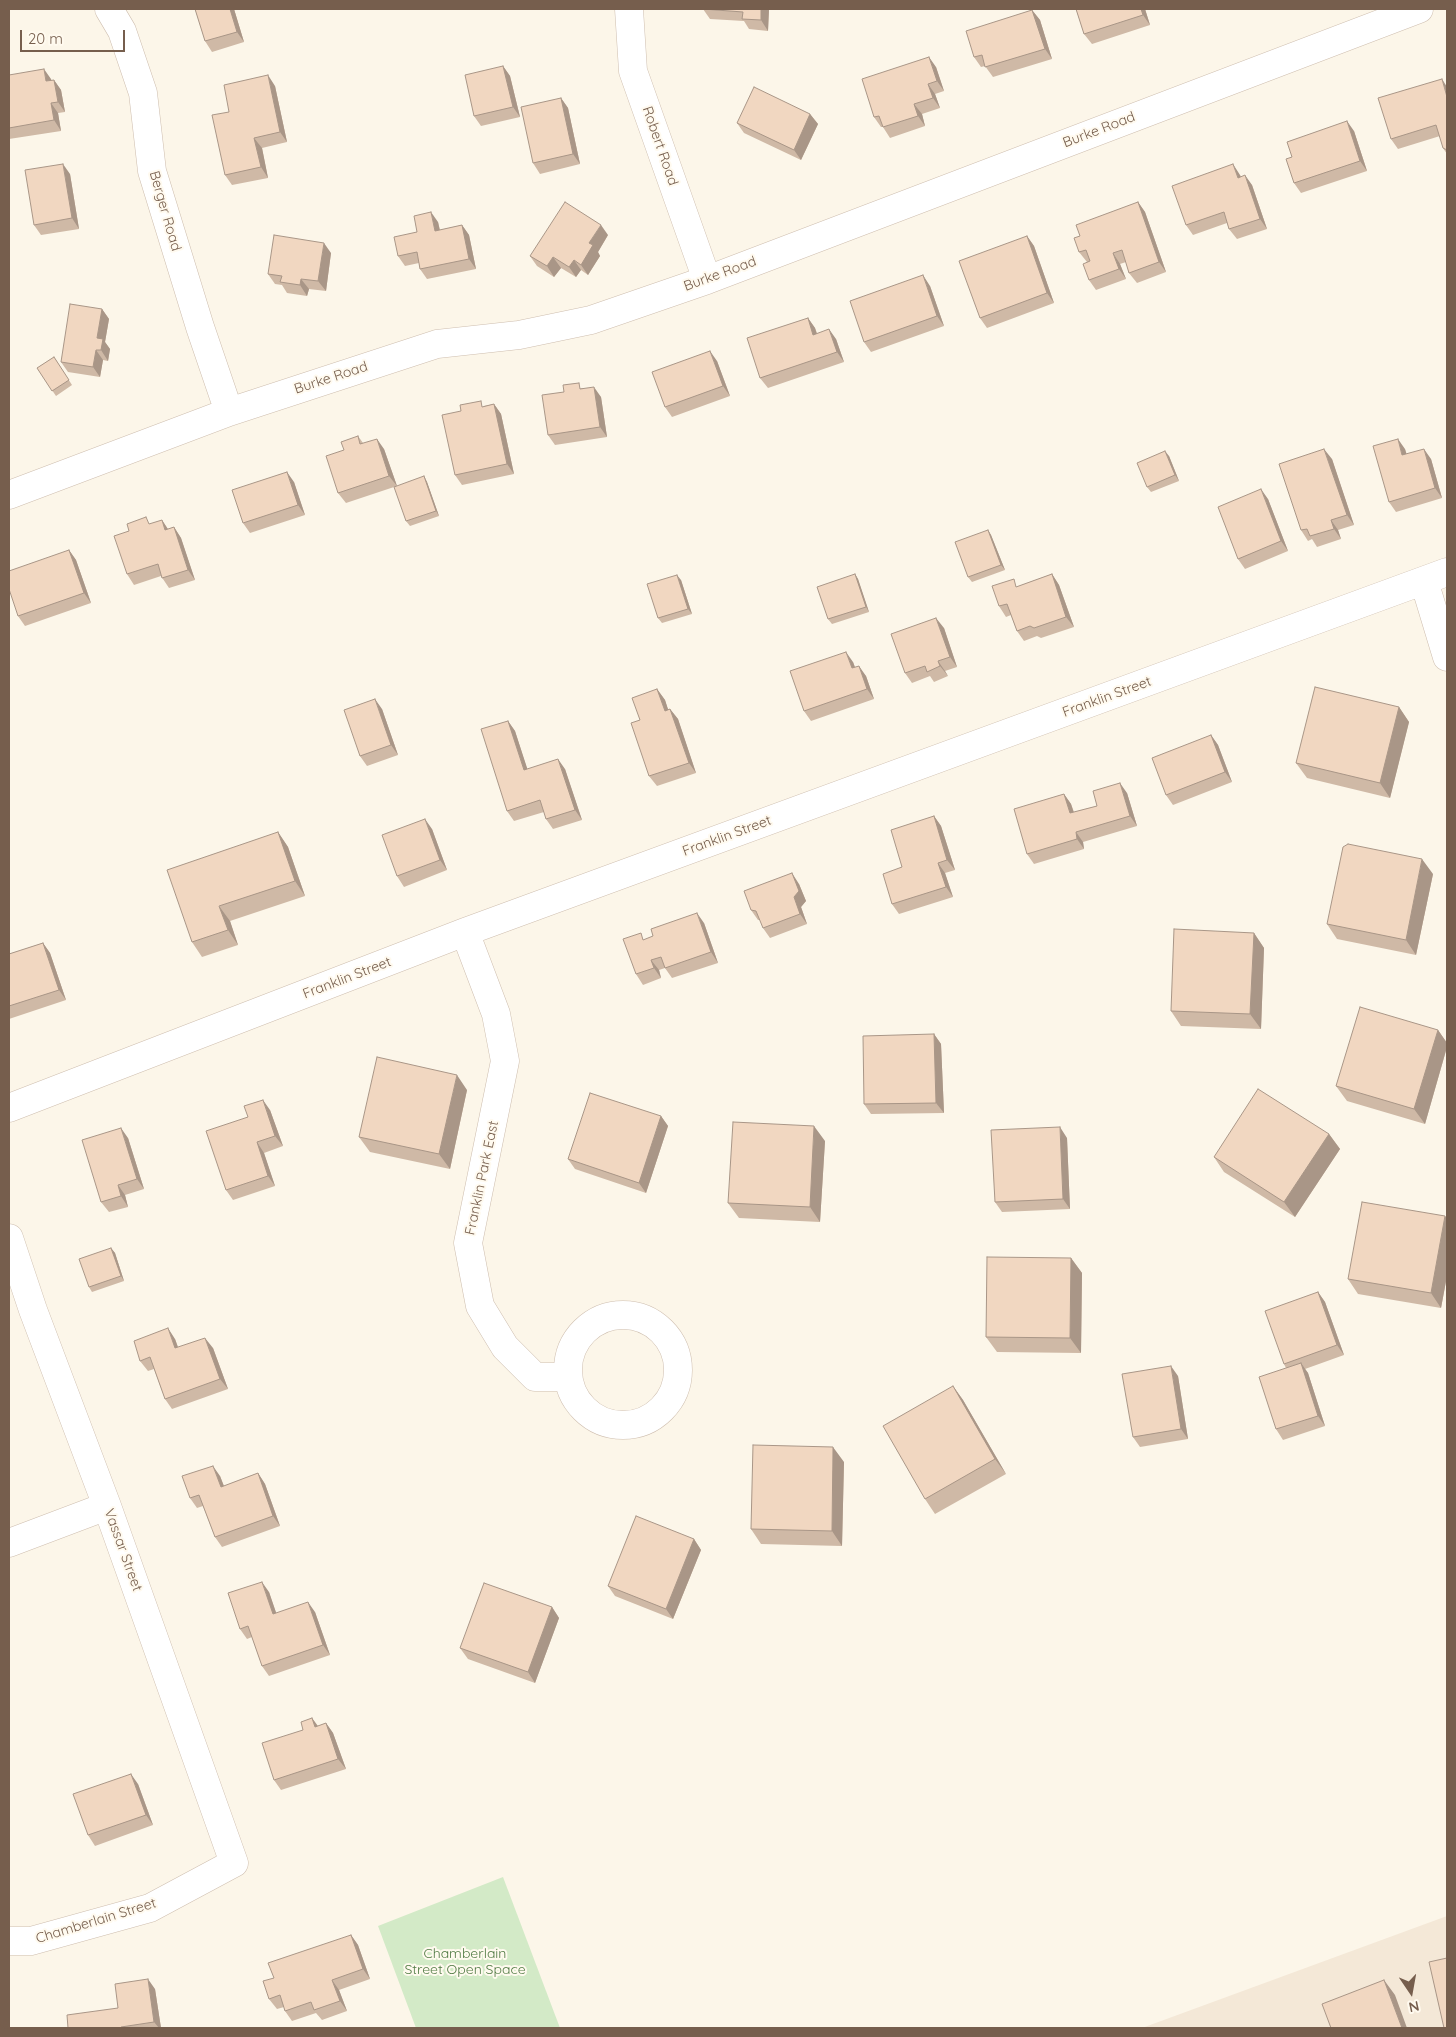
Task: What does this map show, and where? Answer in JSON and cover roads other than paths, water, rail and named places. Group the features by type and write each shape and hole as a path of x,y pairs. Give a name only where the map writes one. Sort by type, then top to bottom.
{"street":[{"name":"Berger Road","path":"110,9 122,31 143,93 152,171 200,327 229,412"},
{"name":"Robert Road","path":"629,9 633,71 707,280"},
{"name":"Burke Road","path":"9,495 229,412 437,344 519,335 590,320 707,280 1419,9"},
{"path":"1436,576 1447,657"},
{"name":"Franklin Street","path":"9,1108 465,932 1436,576"},
{"name":"Franklin Park East","path":"465,932 496,1014 505,1061 468,1243 480,1306 505,1347 535,1377 568,1376"},
{"name":"Vassar Street","path":"9,1238 33,1310 107,1506 234,1863"},
{"path":"625,1314 643,1318 659,1327 672,1342 678,1360 678,1378 672,1396 662,1410 647,1420 630,1424 613,1424 597,1418 583,1408 573,1394 568,1376 569,1358 576,1340 589,1327 606,1317 625,1314"},
{"path":"9,1543 107,1506"},
{"name":"Chamberlain Street","path":"9,1941 31,1941 150,1908 234,1863"}],"park label":[{"name":"Chamberlain Street Open Space","path":"465,1962"}]}
